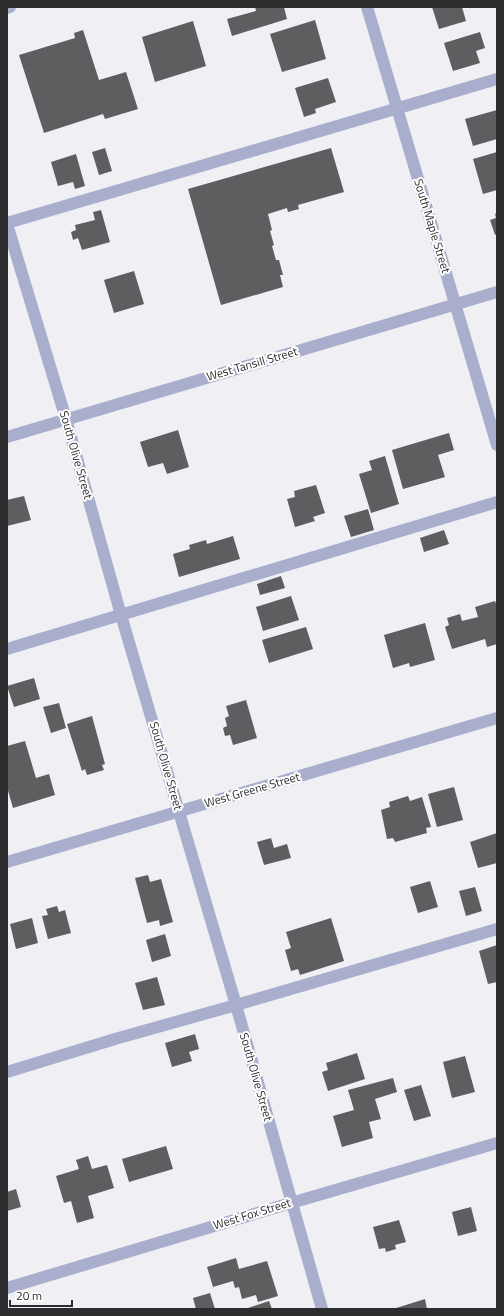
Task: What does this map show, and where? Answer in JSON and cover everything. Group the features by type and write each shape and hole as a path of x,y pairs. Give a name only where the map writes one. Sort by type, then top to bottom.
{"street":[{"name":"South Maple Street","path":"367,7 497,445"},
{"path":"7,224 172,173 497,79"},
{"name":"South Olive Street","path":"7,224 66,419 121,615 236,1005 290,1203 322,1309"},
{"name":"West Tansill Street","path":"7,437 497,292"},
{"path":"7,649 497,502"},
{"name":"West Greene Street","path":"7,862 497,718"},
{"path":"7,1072 115,1039 497,929"},
{"name":"West Fox Street","path":"7,1288 290,1203 497,1143"}],"building":[{"path":"255,7 284,7 287,19 232,36 227,19 256,11"},
{"path":"432,7 462,7 466,21 439,29"},
{"path":"315,20 326,59 282,72 270,34"},
{"path":"193,21 206,66 155,82 142,37"},
{"path":"83,30 99,80 126,72 138,109 105,119 103,114 44,133 19,55 75,38 74,33"},
{"path":"480,32 485,48 476,51 480,63 453,71 444,43"},
{"path":"328,78 336,102 315,109 316,113 304,117 295,88"},
{"path":"497,110 497,139 473,146 465,119"},
{"path":"105,148 112,171 99,175 92,152"},
{"path":"331,148 344,192 298,205 299,209 288,212 287,208 268,214 272,230 270,231 274,245 272,246 276,260 279,260 283,275 280,275 283,287 221,305 188,189"},
{"path":"497,152 497,190 483,194 473,159"},
{"path":"76,154 85,186 75,189 73,182 58,186 51,162"},
{"path":"101,210 110,242 82,250 78,238 73,240 71,232 76,230 75,225 95,220 93,212"},
{"path":"497,213 497,234 495,235 490,220 496,218 495,214"},
{"path":"134,271 144,304 114,313 104,280"},
{"path":"178,430 189,467 167,474 163,463 148,467 140,442"},
{"path":"449,433 454,450 438,455 445,477 403,489 392,450"},
{"path":"385,456 399,504 371,513 359,474 372,470 369,461"},
{"path":"316,485 325,513 313,517 315,521 295,527 287,499 295,497 294,491"},
{"path":"24,496 31,520 7,526 7,500"},
{"path":"368,509 374,530 351,537 344,516"},
{"path":"444,530 449,544 424,552 420,538"},
{"path":"233,536 240,559 179,577 173,554 190,549 189,545 206,540 207,544"},
{"path":"281,576 285,588 260,595 257,584"},
{"path":"291,596 299,620 263,631 256,607"},
{"path":"495,601 497,606 497,644 487,647 485,639 452,649 445,627 449,625 447,618 460,614 462,621 478,617 475,607"},
{"path":"425,623 435,660 410,667 409,663 393,668 384,635"},
{"path":"306,627 313,649 269,663 262,640"},
{"path":"34,678 40,699 14,707 7,686"},
{"path":"246,700 257,738 233,745 230,735 225,736 223,728 227,726 225,718 229,716 226,706"},
{"path":"59,703 66,728 51,733 43,707"},
{"path":"92,716 105,764 102,765 104,770 87,775 85,769 82,771 67,724"},
{"path":"25,741 36,778 49,774 55,795 13,808 7,787 7,746"},
{"path":"454,787 463,820 437,827 428,794"},
{"path":"408,796 410,801 422,797 431,827 426,828 427,833 395,842 393,838 387,839 381,810 390,807 389,802"},
{"path":"497,833 497,863 478,868 470,842"},
{"path":"271,838 274,848 287,844 291,858 264,865 257,842"},
{"path":"148,875 150,882 161,879 173,922 160,926 159,920 147,923 135,878"},
{"path":"430,881 438,907 418,913 410,887"},
{"path":"475,887 482,911 466,916 459,891"},
{"path":"57,906 59,912 65,910 71,933 48,939 42,916 48,915 46,909"},
{"path":"32,918 38,943 16,949 10,924"},
{"path":"331,918 344,961 300,975 298,969 291,971 285,950 291,948 286,932"},
{"path":"165,934 171,956 152,962 146,940"},
{"path":"497,945 497,982 488,984 479,951"},
{"path":"157,977 165,1005 143,1010 135,983"},
{"path":"195,1034 199,1049 189,1052 192,1061 172,1067 165,1043"},
{"path":"357,1053 365,1079 328,1091 322,1072 328,1070 326,1063"},
{"path":"465,1056 475,1092 452,1098 443,1062"},
{"path":"393,1078 397,1092 375,1099 381,1119 369,1122 373,1138 342,1147 333,1116 354,1110 348,1090"},
{"path":"421,1085 431,1116 414,1121 404,1090"},
{"path":"166,1146 173,1169 129,1182 122,1159"},
{"path":"88,1156 92,1169 107,1165 114,1188 88,1196 94,1218 77,1223 71,1201 64,1203 56,1176 79,1169 76,1160"},
{"path":"16,1189 21,1207 7,1211 7,1192"},
{"path":"471,1207 477,1231 458,1236 452,1212"},
{"path":"399,1220 406,1242 395,1245 396,1249 386,1252 385,1248 379,1249 373,1227"},
{"path":"236,1258 239,1269 267,1261 278,1296 258,1302 256,1295 242,1299 239,1287 235,1288 233,1281 213,1287 207,1267"},
{"path":"210,1293 215,1309 196,1309 193,1298"},
{"path":"425,1299 427,1309 393,1309"},
{"path":"269,1301 272,1309 245,1309"}]}
